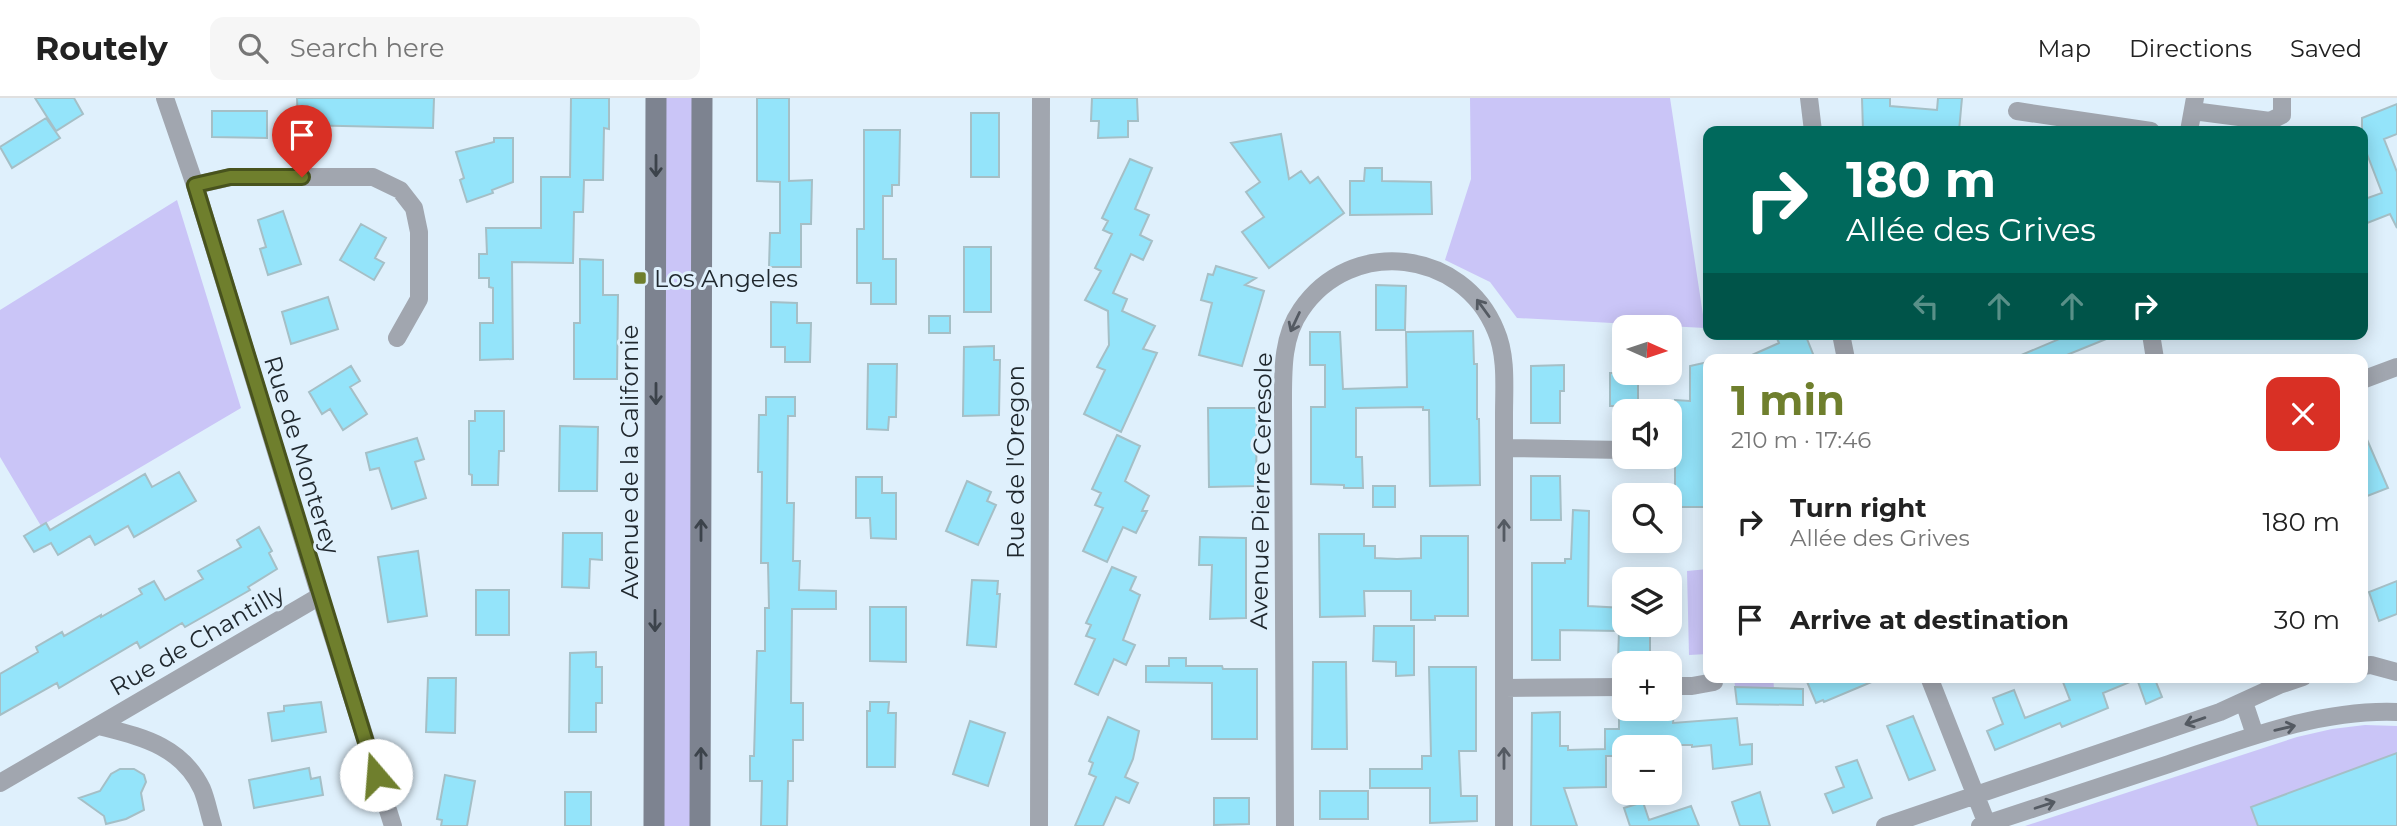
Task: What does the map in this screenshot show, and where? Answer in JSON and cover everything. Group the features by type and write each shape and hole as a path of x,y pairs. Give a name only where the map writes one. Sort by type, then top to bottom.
{"street":[{"name":"Rue de Monterey","path":"165,98 195,185 393,826"},
{"name":"Avenue de la Californie","path":"654,826 656,98"},
{"path":"701,826 702,98"},
{"name":"Rue de l'Oregon","path":"1039,826 1041,98"},
{"path":"1809,98 1812,126"},
{"path":"2190,126 2194,104 2270,121 2282,115 2282,98"},
{"path":"2018,111 2118,126"},
{"path":"195,185 230,177 373,177 400,190 414,208 419,233 419,299 397,338"},
{"name":"Avenue Pierre Ceresole","path":"1285,826 1283,368 1288,337 1300,310 1320,287 1346,271 1377,261 1417,262 1441,271 1473,295 1488,313 1502,348 1504,826"},
{"path":"2368,378 2397,367"},
{"path":"1504,449 1612,450"},
{"name":"Rue de Chantilly","path":"0,783 320,596"},
{"path":"2368,665 2397,672"},
{"path":"1682,686 1705,683"},
{"path":"1931,683 1975,794 1984,825 2255,735 2340,715 2397,712"},
{"path":"1885,826 2244,702 2285,683"},
{"path":"1505,688 1612,687"},
{"path":"2244,702 2255,735"},
{"name":"Rue de Chantilly","path":"99,726 145,738 179,757 202,790 213,826"}],"shaded area":[{"path":"665,98 695,98 692,826 662,826"},
{"path":"1470,98 1670,98 1703,328 1682,327 1682,315 1612,315 1612,323 1517,318 1490,282 1445,260 1471,179"},
{"path":"177,200 241,408 41,526 0,457 0,310"},
{"path":"1703,569 1703,654 1689,655 1687,571"},
{"path":"1735,683 1774,683 1774,688 1735,687"},
{"path":"2365,725 2397,726 2397,826 2025,826 2297,737"}],"building":[{"path":"35,98 74,98 83,114 56,131"},
{"path":"297,98 434,98 433,128 298,125"},
{"path":"571,98 609,98 609,129 604,128 603,180 584,180 583,212 574,212 573,263 512,262 513,359 480,360 480,323 493,323 493,288 489,287 489,278 479,278 479,254 487,254 486,228 541,228 541,177 570,177"},
{"path":"757,98 789,98 789,181 812,180 811,224 801,224 801,267 769,267 770,233 780,233 780,182 757,181"},
{"path":"1092,98 1137,98 1138,121 1128,121 1128,137 1098,138 1099,121 1091,121"},
{"path":"1862,98 1890,98 1890,106 1937,110 1938,98 1962,98 1959,126 1863,126"},
{"path":"2397,104 2397,134 2384,139 2397,172 2397,228 2390,214 2368,223 2368,198 2382,193 2368,157 2368,126 2362,126 2362,118"},
{"path":"212,111 267,111 267,138 212,137"},
{"path":"971,113 999,113 999,177 971,177"},
{"path":"46,118 60,138 12,168 0,147"},
{"path":"864,130 900,130 899,185 892,185 892,196 883,196 883,259 896,259 896,304 871,304 871,283 857,283 857,229 864,229"},
{"path":"1281,134 1289,179 1301,171 1310,183 1318,177 1344,213 1269,268 1242,232 1264,217 1246,192 1260,182 1231,143"},
{"path":"494,138 513,138 513,182 492,190 493,193 467,202 460,180 464,178 456,152 494,142"},
{"path":"1130,159 1152,168 1135,209 1149,215 1140,235 1152,241 1143,260 1131,254 1113,293 1127,299 1122,311 1155,326 1143,349 1157,353 1121,432 1084,414 1105,370 1097,367 1109,345 1108,311 1085,300 1101,271 1095,268 1112,234 1103,230 1108,221 1102,218"},
{"path":"1365,168 1382,168 1382,181 1431,182 1432,214 1350,215 1350,181 1364,181"},
{"path":"283,211 301,264 268,275 260,249 266,247 258,220"},
{"path":"361,224 386,238 375,258 384,263 374,280 340,260"},
{"path":"964,247 991,247 991,312 964,312"},
{"path":"580,259 603,260 603,295 618,295 617,379 574,379 574,323 580,323"},
{"path":"1216,266 1256,278 1245,285 1264,291 1242,366 1199,355 1212,303 1201,300 1208,274 1213,275"},
{"path":"1376,285 1406,286 1405,330 1376,330"},
{"path":"328,297 338,329 291,344 282,312"},
{"path":"771,302 797,303 797,323 811,323 810,362 785,362 785,347 771,347"},
{"path":"929,316 950,316 950,333 929,333"},
{"path":"1473,331 1474,364 1477,364 1480,485 1430,486 1429,410 1423,410 1423,407 1356,408 1356,457 1362,457 1363,488 1311,484 1311,407 1325,407 1325,365 1310,365 1310,332 1340,332 1343,389 1407,387 1406,332"},
{"path":"1778,340 1807,340 1813,354 1754,354 1779,343"},
{"path":"2057,340 2104,340 2069,354 2024,354"},
{"path":"994,346 994,360 1000,360 999,415 963,416 964,347"},
{"path":"1703,363 1703,507 1682,507 1682,483 1675,483 1675,469 1682,469 1682,400 1690,401 1690,366"},
{"path":"868,364 897,364 896,417 889,417 888,430 867,429"},
{"path":"1564,365 1564,391 1560,391 1560,423 1531,423 1531,366"},
{"path":"351,366 360,381 350,387 367,414 343,430 330,409 322,414 309,392"},
{"path":"1610,373 1612,385 1638,385 1638,399 1612,399 1610,406"},
{"path":"766,397 795,397 795,416 788,416 787,503 794,503 793,561 800,561 799,590 836,591 836,609 792,609 791,703 803,703 803,740 793,740 793,781 788,781 787,826 761,826 762,781 750,781 750,756 754,756 757,651 765,651 765,608 769,608 768,563 761,563 762,472 758,472 759,415 766,415"},
{"path":"1208,408 1257,408 1256,486 1209,487"},
{"path":"475,411 504,411 504,451 499,451 498,485 472,485 472,475 469,474 469,421 475,421"},
{"path":"560,426 598,427 597,491 559,491"},
{"path":"1117,435 1140,446 1125,481 1149,496 1142,511 1147,511 1136,533 1123,527 1107,562 1083,551 1103,508 1095,505 1101,493 1092,489"},
{"path":"417,438 424,459 415,462 426,498 392,509 379,468 370,470 366,453"},
{"path":"2368,442 2388,488 2368,496"},
{"path":"179,472 196,501 134,537 128,526 95,545 90,536 58,555 51,543 34,552 24,536 46,523 50,530 145,474 152,487"},
{"path":"1531,476 1560,476 1561,520 1531,520"},
{"path":"856,477 882,477 882,493 896,493 896,539 871,538 870,518 856,518"},
{"path":"967,481 991,492 987,501 996,505 978,545 946,531"},
{"path":"1373,486 1395,486 1395,507 1373,507"},
{"path":"1573,510 1589,511 1588,606 1612,607 1612,631 1560,630 1560,660 1532,660 1532,563 1565,563 1565,559 1571,559"},
{"path":"259,527 272,551 269,553 277,569 248,587 250,590 185,627 182,623 140,648 137,642 59,688 57,683 0,715 0,674 38,652 36,647 62,632 64,636 101,617 142,594 139,589 154,581 165,600 203,579 198,571 241,547 237,540"},
{"path":"563,533 602,533 602,560 590,559 589,588 562,587"},
{"path":"1319,534 1364,534 1364,546 1375,546 1375,558 1397,559 1421,558 1421,536 1468,536 1468,616 1435,616 1435,620 1411,620 1411,591 1364,591 1365,616 1320,617"},
{"path":"1200,537 1246,538 1246,618 1210,619 1212,565 1199,565"},
{"path":"418,551 427,616 388,622 378,557"},
{"path":"1112,567 1136,577 1130,590 1140,595 1123,640 1135,645 1126,665 1114,659 1098,695 1075,684 1095,639 1086,636 1091,625 1086,623"},
{"path":"972,580 998,581 997,594 1000,594 996,647 967,645"},
{"path":"2397,581 2397,614 2379,621 2369,592"},
{"path":"476,590 509,590 509,635 476,635"},
{"path":"870,607 906,607 906,662 870,661"},
{"path":"1374,626 1414,626 1414,675 1396,676 1396,662 1373,661"},
{"path":"1619,637 1650,637 1650,651 1618,651"},
{"path":"596,652 596,667 602,667 602,703 596,703 596,732 569,732 570,653"},
{"path":"1169,658 1186,658 1186,666 1257,669 1257,739 1212,739 1212,683 1146,682 1146,666 1169,666"},
{"path":"1313,662 1346,662 1347,749 1312,749"},
{"path":"1429,667 1476,667 1476,751 1459,751 1461,796 1477,796 1477,821 1430,823 1430,788 1370,788 1370,769 1422,769 1422,756 1431,756"},
{"path":"428,678 456,678 455,733 426,732"},
{"path":"1808,683 1869,683 1824,702 1823,700 1816,703"},
{"path":"2063,683 2127,683 2103,693 2108,708 2062,727 2060,723 1995,750 1987,731 2003,724 1993,698 2014,690 2025,718 2070,700"},
{"path":"2138,683 2156,683 2162,697 2146,704"},
{"path":"1735,687 1803,689 1803,705 1737,704"},
{"path":"321,702 326,732 272,741 268,713 284,711 284,706"},
{"path":"870,702 889,702 888,713 896,713 895,767 867,767 867,711 870,711"},
{"path":"1560,712 1560,746 1568,746 1568,750 1605,749 1605,729 1619,729 1619,721 1673,723 1737,718 1740,745 1752,744 1752,764 1713,769 1711,745 1682,745 1682,735 1612,735 1612,756 1606,756 1606,787 1564,788 1577,826 1531,826 1532,713"},
{"path":"1913,716 1935,770 1909,780 1887,726"},
{"path":"1108,717 1139,731 1133,759 1125,777 1138,783 1129,803 1116,797 1103,826 1075,826 1096,777 1089,774 1093,763 1089,761"},
{"path":"970,721 1005,733 988,786 953,774"},
{"path":"2397,753 2397,826 2258,826 2251,807"},
{"path":"1857,760 1872,798 1833,813 1825,794 1844,787 1836,767"},
{"path":"309,768 311,779 320,777 323,795 254,808 249,780"},
{"path":"120,769 134,769 144,775 146,782 141,793 144,810 126,819 106,824 104,816 79,798 100,791 111,774"},
{"path":"445,775 475,781 467,826 441,826 442,820 437,819"},
{"path":"1320,791 1368,791 1368,819 1320,819"},
{"path":"565,792 591,792 591,826 565,826"},
{"path":"1760,792 1770,826 1740,826 1732,802"},
{"path":"1214,798 1249,798 1249,824 1214,825"},
{"path":"1644,805 1649,820 1691,806 1699,826 1630,826 1624,808"}],"place":[{"name":"Los Angeles","path":"640,278"}],"route":[{"path":"302,177 230,177 195,185 376,775"}]}
